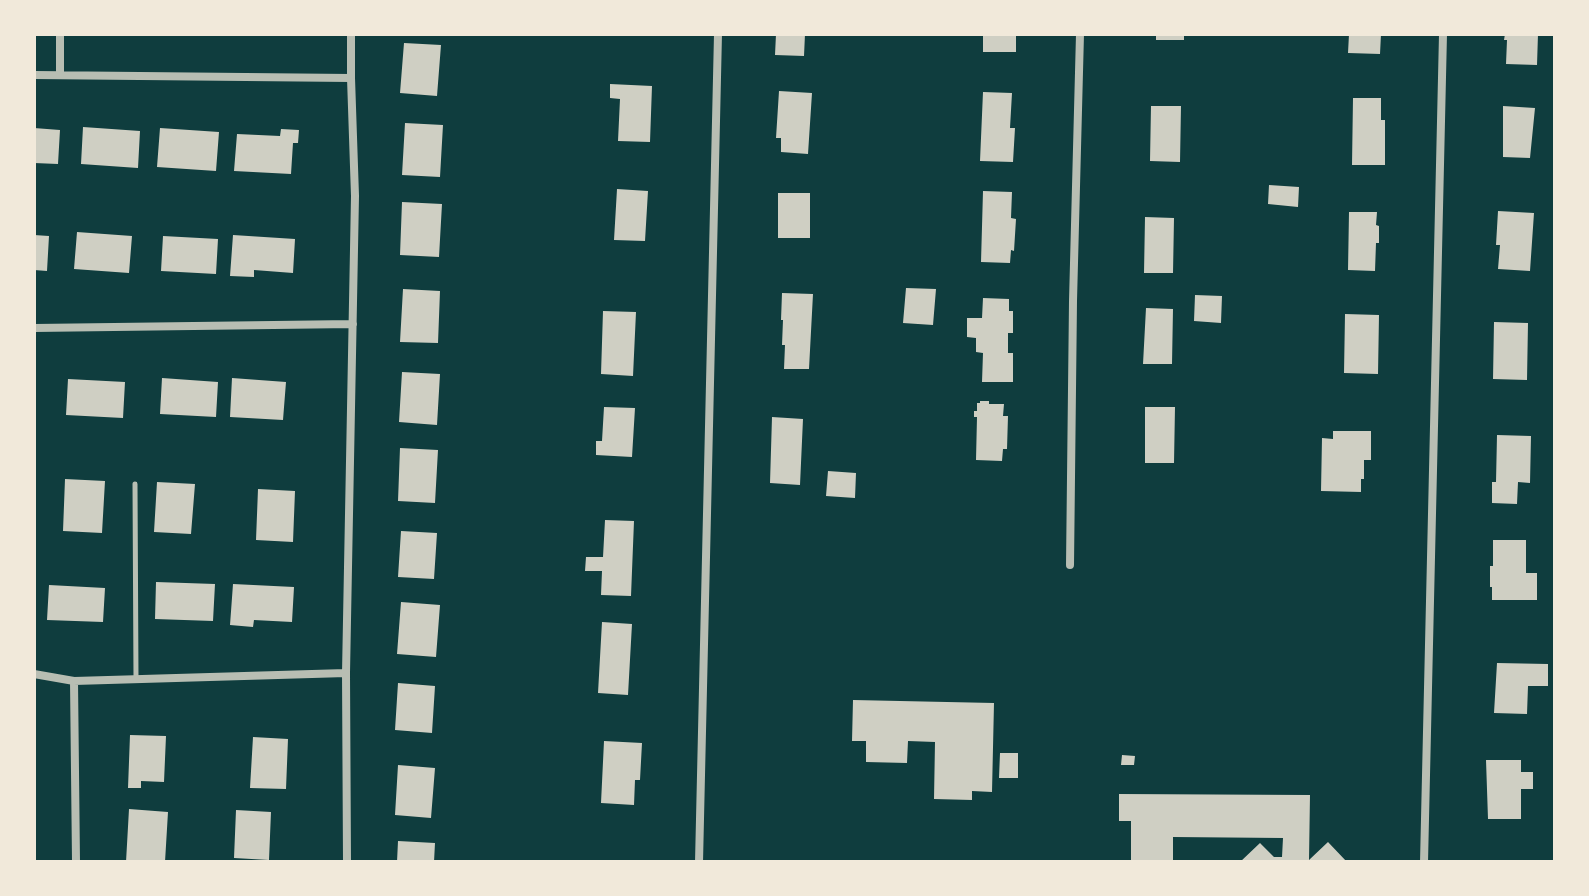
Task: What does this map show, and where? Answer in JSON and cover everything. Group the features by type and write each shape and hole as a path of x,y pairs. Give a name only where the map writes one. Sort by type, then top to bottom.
{"street":[{"path":"60,34 60,75"},
{"path":"347,862 346,673 355,196 351,34"},
{"path":"699,862 718,34"},
{"path":"1070,565 1080,34"},
{"path":"1424,862 1443,34"},
{"path":"34,75 351,78"},
{"path":"34,328 353,324"},
{"path":"34,674 74,681 346,673"},
{"path":"74,681 76,862"}],"lane":[{"path":"135,484 136,679"}],"building":[{"path":"776,34 805,34 804,56 775,55"},
{"path":"983,34 1016,34 1016,52 983,52"},
{"path":"1156,34 1184,34 1184,40 1156,40"},
{"path":"1349,34 1381,34 1380,54 1348,53"},
{"path":"1505,34 1538,34 1537,65 1506,64"},
{"path":"404,43 441,45 437,96 400,93"},
{"path":"610,84 652,86 650,142 618,141 620,99 610,98"},
{"path":"779,91 812,93 808,154 781,152 781,138 776,138"},
{"path":"983,92 1012,93 1010,128 1015,128 1013,162 980,161"},
{"path":"1353,98 1381,98 1381,120 1385,120 1385,165 1352,165"},
{"path":"1151,106 1181,106 1180,162 1150,161"},
{"path":"1503,106 1535,108 1530,158 1503,157"},
{"path":"405,123 443,125 440,177 402,175"},
{"path":"83,127 140,131 138,168 81,164"},
{"path":"34,128 60,130 58,164 34,163"},
{"path":"160,128 219,132 216,171 157,167"},
{"path":"281,129 299,130 298,143 293,143 291,174 234,171 237,134 280,136"},
{"path":"1269,185 1299,187 1298,207 1268,204"},
{"path":"617,189 648,191 645,241 614,240"},
{"path":"983,191 1012,192 1011,218 1016,219 1010,263 981,262"},
{"path":"778,193 810,193 810,238 778,238"},
{"path":"402,202 442,204 439,257 400,255"},
{"path":"1498,211 1534,213 1530,271 1498,269"},
{"path":"1349,212 1377,212 1379,243 1376,243 1375,271 1348,270"},
{"path":"1145,217 1174,218 1173,273 1144,273"},
{"path":"77,232 132,236 129,273 74,269"},
{"path":"34,235 49,236 47,271 34,270"},
{"path":"233,235 295,239 293,273 254,270 254,277 230,276"},
{"path":"163,236 218,239 216,274 161,271"},
{"path":"906,288 936,289 933,325 903,323"},
{"path":"403,289 440,291 438,343 400,342"},
{"path":"782,293 813,294 809,369 784,369"},
{"path":"1195,295 1222,296 1221,323 1194,321"},
{"path":"983,298 1009,299 1009,311 1013,311 1013,333 1008,333 1008,353 1013,353 1013,382 982,382 983,353 976,352 976,338 967,337 967,318 982,318"},
{"path":"1146,308 1173,309 1172,364 1143,364"},
{"path":"603,311 636,312 633,376 601,374"},
{"path":"1345,314 1379,315 1378,374 1344,373"},
{"path":"1494,322 1528,323 1527,380 1493,379"},
{"path":"402,372 440,374 437,425 399,422"},
{"path":"162,378 218,382 216,417 160,414"},
{"path":"232,378 286,382 283,420 230,417"},
{"path":"68,379 125,382 123,418 66,415"},
{"path":"980,401 1004,404 1003,416 1008,416 1007,449 1003,449 1002,461 976,460 977,417 974,417 974,411 977,411"},
{"path":"604,407 635,408 632,457 596,455 596,441 602,441"},
{"path":"1145,407 1175,407 1174,463 1145,463"},
{"path":"772,417 803,419 800,485 770,483"},
{"path":"1333,431 1371,431 1371,460 1364,460 1361,492 1321,491 1322,438 1333,439"},
{"path":"1497,435 1531,436 1530,483 1518,482 1517,504 1492,503 1492,482 1496,482"},
{"path":"400,448 438,450 435,503 398,501"},
{"path":"828,471 856,473 855,498 826,496"},
{"path":"65,479 105,481 102,533 63,531"},
{"path":"157,482 195,484 191,534 154,532"},
{"path":"258,489 295,491 293,542 256,540"},
{"path":"605,520 634,521 631,596 601,595 602,571 585,571 586,557 603,557"},
{"path":"401,531 437,533 434,579 398,577"},
{"path":"1493,540 1526,540 1526,573 1537,573 1537,600 1492,600 1490,566 1493,566"},
{"path":"156,582 215,584 213,621 155,619"},
{"path":"233,584 294,587 292,622 254,620 253,627 230,625"},
{"path":"49,585 105,588 103,622 47,620"},
{"path":"401,602 440,605 436,657 397,654"},
{"path":"602,622 632,624 628,695 598,693"},
{"path":"1497,663 1548,664 1548,686 1528,686 1527,714 1494,713"},
{"path":"398,683 435,686 432,733 395,730"},
{"path":"853,700 994,703 992,792 972,791 972,800 934,799 935,742 908,741 907,763 866,762 866,741 852,741"},
{"path":"130,735 166,736 164,782 141,781 141,788 128,788"},
{"path":"253,737 288,739 286,789 250,788"},
{"path":"604,741 642,743 640,780 635,780 634,805 601,803"},
{"path":"1000,753 1018,753 1018,778 999,778"},
{"path":"1122,755 1135,756 1134,765 1121,765"},
{"path":"1486,760 1521,760 1521,772 1533,772 1533,789 1521,789 1521,819 1488,819"},
{"path":"398,765 435,768 431,818 395,815"},
{"path":"1119,794 1310,795 1309,860 1328,842 1347,862 1240,862 1260,843 1274,857 1282,857 1283,838 1173,837 1173,862 1131,862 1131,821 1119,821"},
{"path":"129,809 168,812 165,862 126,862"},
{"path":"236,810 271,812 269,860 234,858"},
{"path":"398,841 435,843 434,862 397,862"}]}
